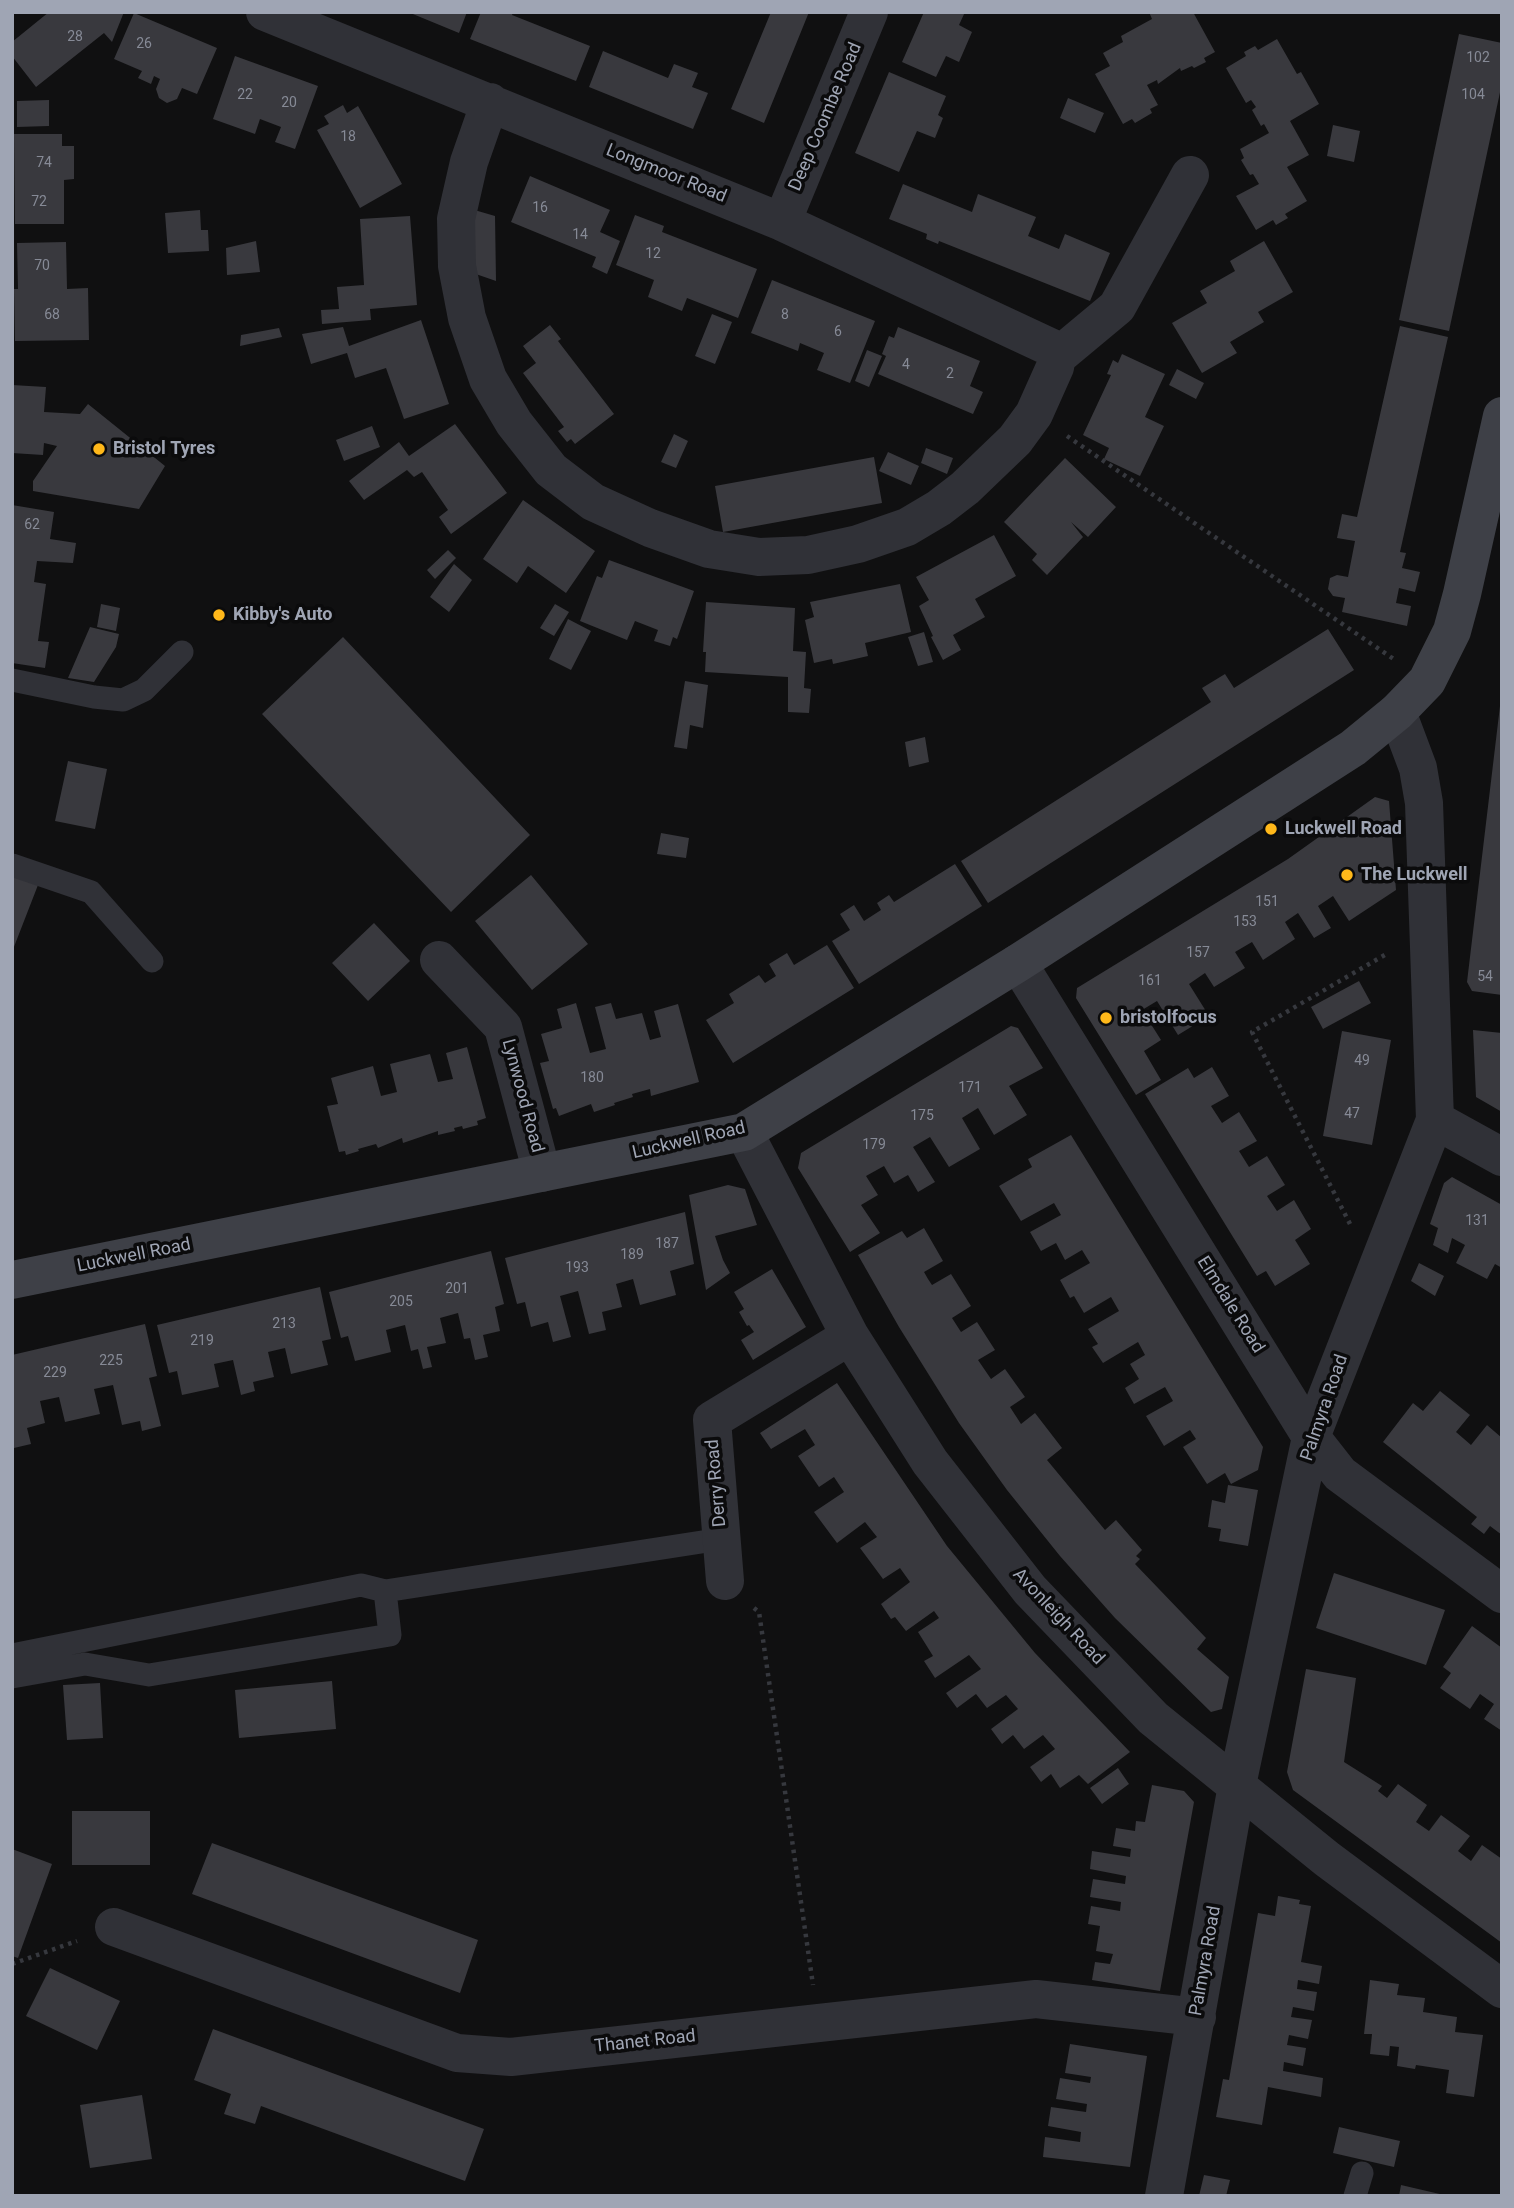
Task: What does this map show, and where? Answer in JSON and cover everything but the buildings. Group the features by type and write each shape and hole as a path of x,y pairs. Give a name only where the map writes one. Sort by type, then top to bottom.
{"street":[{"name":"Longmoor Road","path":"265,12 782,222 1052,348 1057,357"},
{"name":"Deep Coombe Road","path":"782,222 869,12"},
{"path":"490,102 469,162 456,219 457,266 467,318 488,379 514,423 551,470 593,502 650,528 709,549 758,557 808,555 858,544 907,527 965,488 1015,440 1034,414 1057,357 1117,307 1190,175"},
{"name":"Luckwell Road","path":"12,1280 744,1132 1018,963 1353,748 1397,712 1427,681 1452,631 1502,416"},
{"name":"Palmyra Road","path":"1164,2196 1237,1785 1311,1437 1434,1120 1424,803 1418,768 1397,712"},
{"name":"Lynwood Road","path":"439,960 503,1027 542,1173"},
{"name":"Elmdale Road","path":"1018,963 1311,1437 1339,1475 1502,1594"},
{"path":"1434,1120 1502,1157"},
{"name":"Avonleigh Road","path":"744,1132 850,1336 930,1461 1030,1590 1153,1718 1327,1859 1502,1989"},
{"name":"Derry Road","path":"725,1581 712,1420 850,1336"},
{"name":"Thanet Road","path":"114,1927 457,2053 510,2057 1036,1999 1197,2017"}],"lane":[{"path":"12,680 94,697 123,700 144,690 181,652"},
{"path":"12,865 92,892 152,961"},
{"path":"12,1655 361,1585 385,1591 722,1539"},
{"path":"12,1677 85,1664 149,1675 390,1634 385,1591"},
{"path":"1355,2196 1362,2173"}],"path":[{"path":"1034,414 1427,681"},
{"path":"1375,1272 1252,1032 1428,929"},
{"path":"725,1581 759,1612 818,2023"},
{"path":"12,1964 114,1927"}],"place":[{"name":"Bristol Tyres","path":"99,449"},
{"name":"Kibby's Auto","path":"219,615"},
{"name":"Luckwell Road","path":"1271,829"},
{"name":"The Luckwell","path":"1347,875"},
{"name":"bristolfocus","path":"1106,1018"}]}
